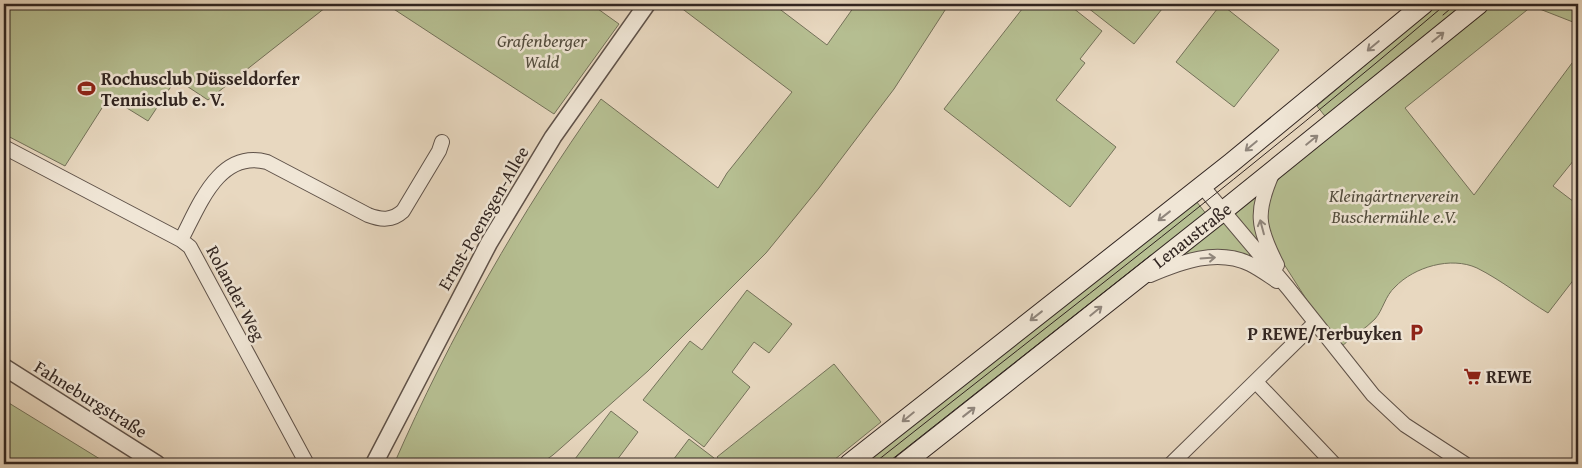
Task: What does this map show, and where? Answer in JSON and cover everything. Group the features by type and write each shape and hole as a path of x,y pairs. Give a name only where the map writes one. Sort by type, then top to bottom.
{"main road":[{"name":"Lenaustraße","path":"849,464 1202,186 1424,4"},
{"name":"Lenaustraße","path":"911,462 1129,284 1223,212 1479,4"}],"street":[{"name":"Ernst-Poensgen-Allee","path":"374,464 490,243 553,137 647,4"},
{"path":"181,240 208,187 226,171 245,160 254,159 267,162 368,215 386,219 395,217 403,211 439,151 442,142"},
{"name":"Rolander Weg","path":"4,147 181,240 190,247 307,464"},
{"path":"1274,170 1262,196 1260,221 1268,248 1288,288"},
{"path":"1202,186 1288,288 1373,395 1394,415 1465,464"},
{"path":"1129,284 1177,263 1208,257 1232,258 1250,264 1288,288"},
{"path":"1172,464 1315,323"},
{"name":"Fahneburgstraße","path":"4,367 157,464"},
{"path":"1256,382 1334,464"}],"green space":[{"name":"Rochusclub Düsseldorfer Tennisclub e. V.","path":"4,4 330,4 208,100 176,79 148,121 109,97 65,166 4,134"},
{"name":"Grafenberger Wald","path":"386,4 591,4 619,24 554,114"},
{"path":"676,4 773,4 827,45 856,4 949,4 894,89 819,188 766,253 648,371 553,455 540,464 394,464 439,369 488,276 542,186 601,99 718,188 727,173 792,92"},
{"path":"1026,4 1068,4 1102,31 1080,59 1085,63 1056,100 1116,147 1070,207 944,109"},
{"path":"1083,4 1166,4 1134,44"},
{"path":"1221,4 1279,50 1234,107 1176,62"},
{"path":"1437,4 1465,4 1328,120 1317,106"},
{"name":"Kleingärtnerverein Buschermühle e.V.","path":"1494,4 1578,4 1578,24 1532,6 1405,108 1474,195 1578,55 1578,155 1553,186 1578,205 1578,274 1548,313 1477,268 1456,263 1445,263 1422,269 1403,280 1386,299 1375,319 1342,346 1317,316 1282,261 1264,225 1273,181"},
{"path":"1259,188 1256,224 1259,244 1235,216 1237,207"},
{"path":"1196,201 1207,215 893,464 861,464"},
{"path":"1219,221 1229,225 1251,253 1246,258 1176,256"},
{"path":"747,290 792,324 769,353 754,342 732,372 750,387 704,447 643,400 690,341 702,350"},
{"path":"834,364 881,422 829,464 723,464 717,457"},
{"path":"4,400 108,464 4,464"},
{"path":"611,411 638,432 614,464 573,464 572,463"},
{"path":"689,439 714,458 717,462 716,464 670,464"}],"tram line":[{"path":"873,464 1234,179 1446,4"},
{"path":"1443,15 1456,4"},
{"path":"886,464 1151,255"}],"place":[{"name":"Rochusclub Düsseldorfer Tennisclub e. V.","path":"87,88"},
{"name":"P REWE/Terbuyken","path":"1416,333"},
{"name":"REWE","path":"1472,376"}]}
